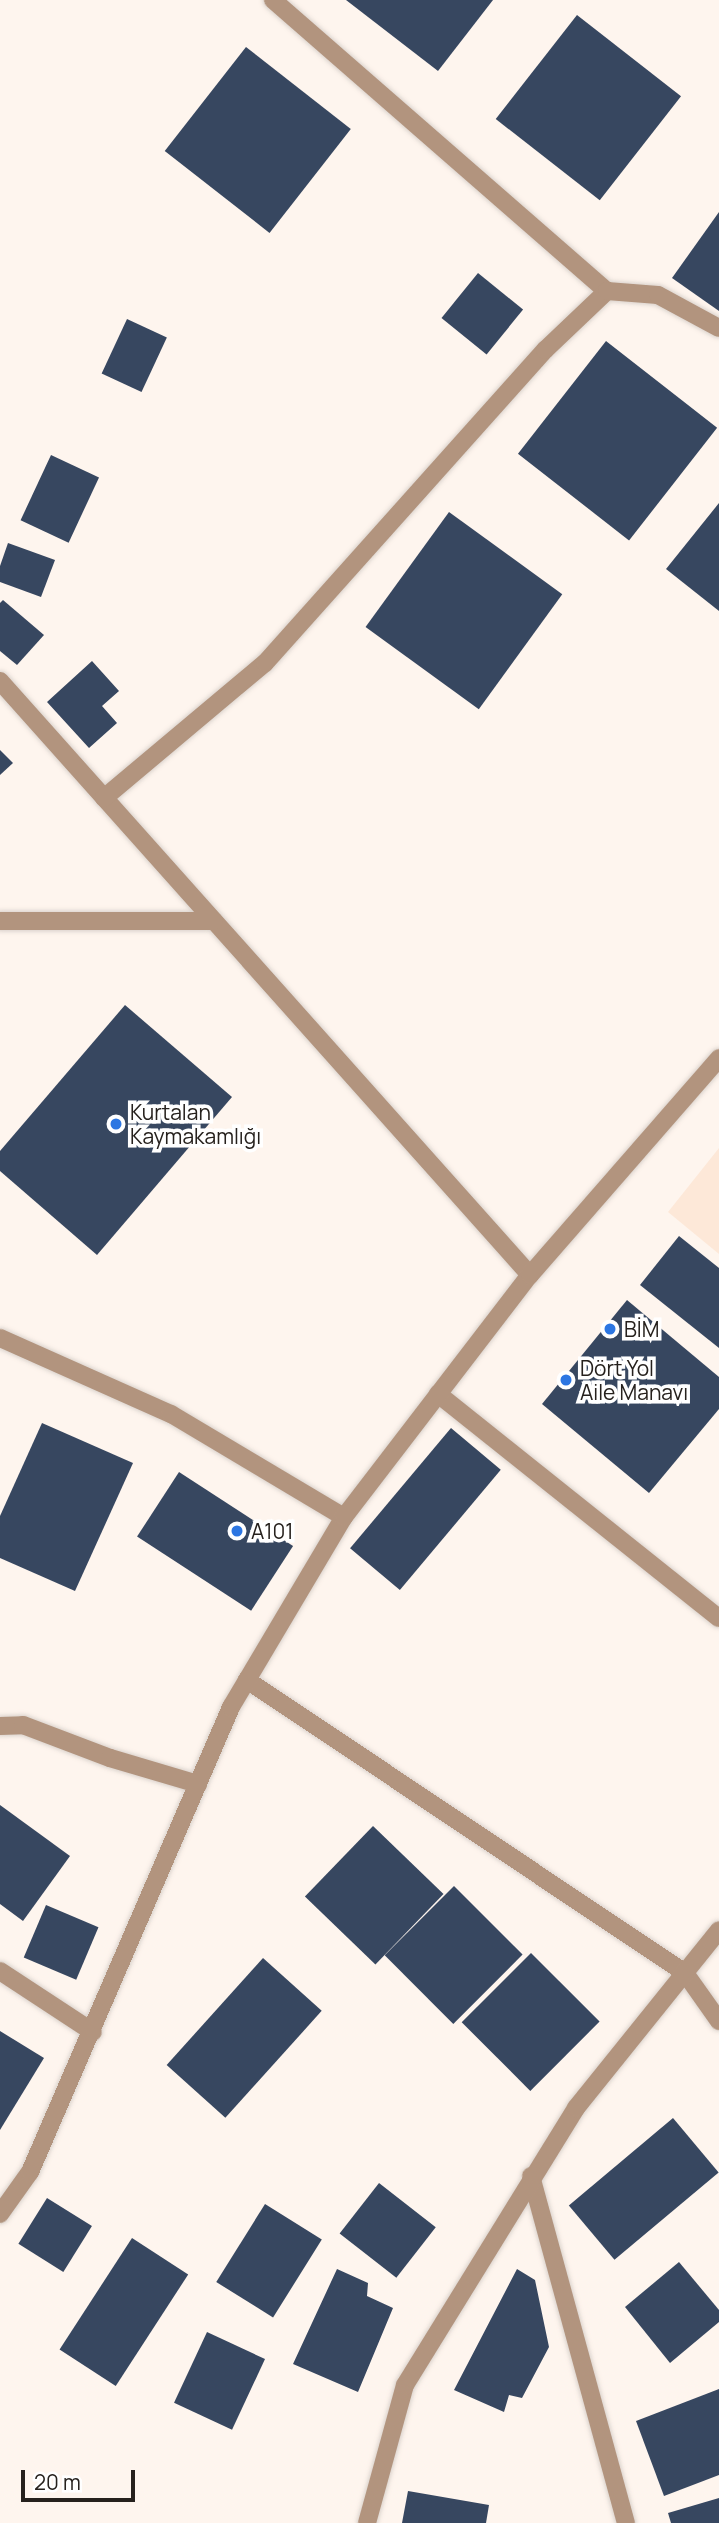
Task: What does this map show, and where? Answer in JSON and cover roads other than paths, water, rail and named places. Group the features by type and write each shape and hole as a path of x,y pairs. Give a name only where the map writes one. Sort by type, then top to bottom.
{"street":[{"path":"273,0 607,291 658,295 719,328"},
{"path":"104,798 265,663 545,350 607,291"},
{"path":"0,681 530,1275"},
{"path":"0,921 214,921"},
{"path":"0,2214 30,2172 93,2032 231,1707 344,1517 530,1275 719,1058"},
{"path":"0,1338 171,1413 344,1517"},
{"path":"438,1394 719,1618"},
{"path":"247,1681 685,1973 719,2021"},
{"path":"0,1726 23,1725 110,1758 198,1784"},
{"path":"367,2523 405,2385 531,2176 576,2108 719,1930"},
{"path":"0,1971 93,2032"},
{"path":"531,2176 626,2523"}],"place":[{"name":"Kurtalan Kaymakamlığı","path":"116,1124"},
{"name":"BİM","path":"610,1329"},
{"name":"Dört Yol Aile Manavı","path":"566,1380"},
{"name":"A101","path":"237,1531"}]}
